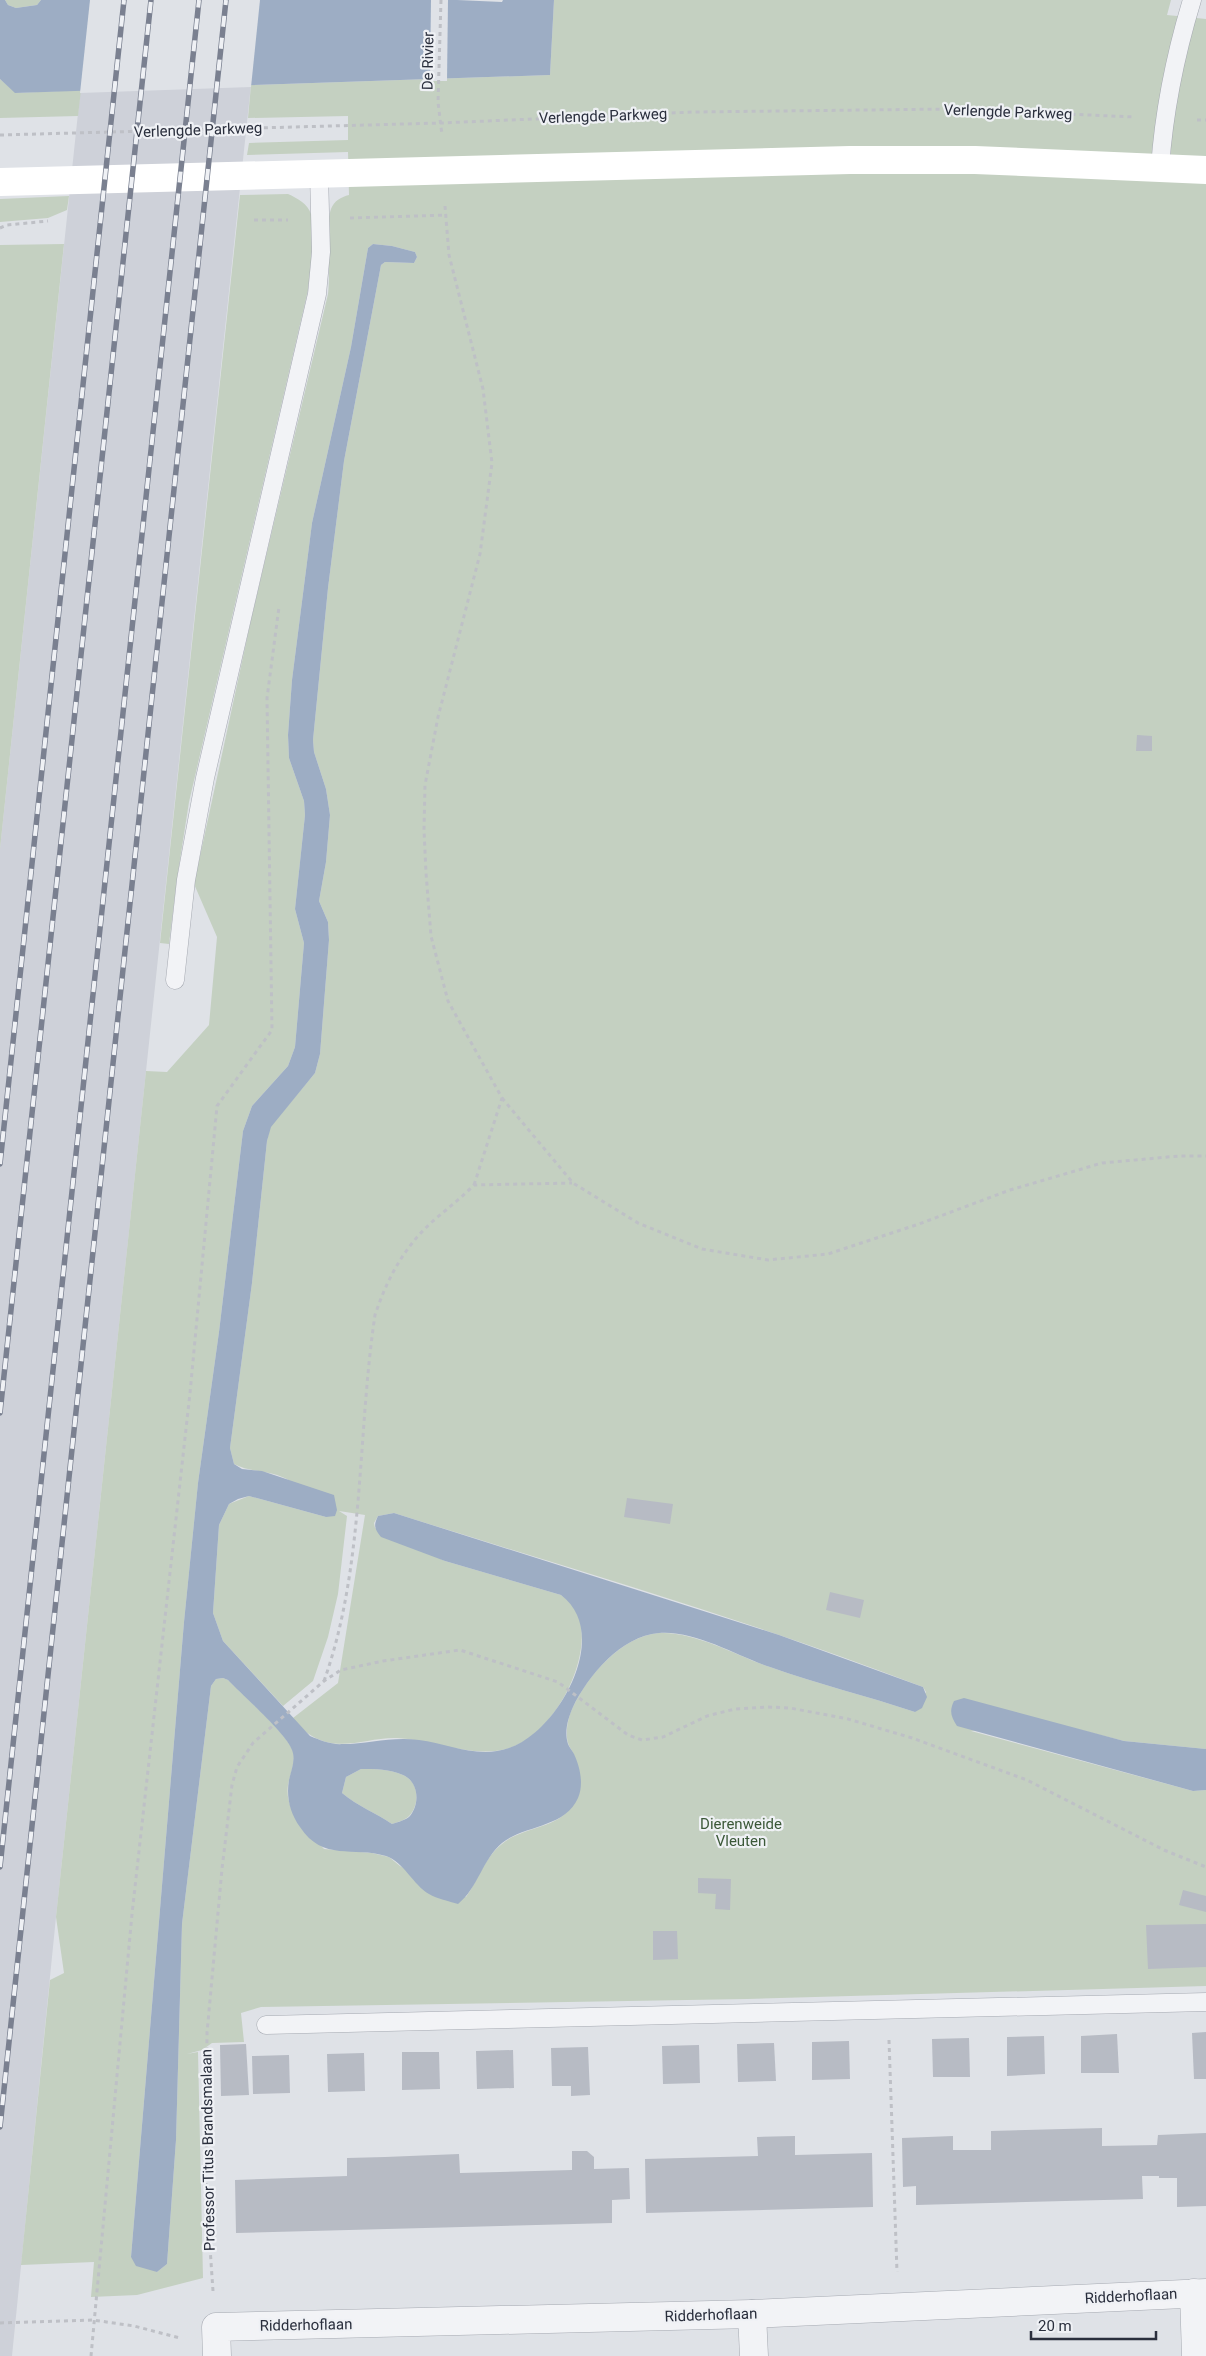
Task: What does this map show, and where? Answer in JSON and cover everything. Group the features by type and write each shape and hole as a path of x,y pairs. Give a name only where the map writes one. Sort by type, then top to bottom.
{"street":[{"path":"0,182 850,160 975,160 1206,170"},
{"path":"1196,2356 1200,2293"},
{"name":"Ridderhoflaan","path":"216,2327 752,2314 1200,2293"},
{"path":"752,2314 754,2356"},
{"path":"216,2327 217,2356"}],"lane":[{"path":"1160,168 1164,118 1178,44 1192,0"},
{"path":"175,980 186,880 205,778 317,294 321,252 319,173"},
{"path":"266,2025 1206,2002"}],"path":[{"name":"De Rivier","path":"441,0 439,92 448,256 483,390 492,463 480,554 438,717 426,785 424,830 431,936 448,1001 502,1098 573,1183"},
{"name":"Verlengde Parkweg","path":"0,135 441,123 694,112 951,109 1206,120"},
{"path":"0,228 7,225 48,221"},
{"path":"90,2356 132,1914 190,1393 217,1106 272,1030 267,698 279,604"},
{"path":"324,1681 338,1638 345,1602 355,1525 375,1316 384,1289 396,1263 432,1221 460,1200 474,1185 502,1098"},
{"path":"474,1185 573,1183 638,1223 702,1249 768,1260 828,1254 919,1224 1010,1190 1102,1163 1179,1156 1206,1156"},
{"name":"Professor Titus Brandsmalaan","path":"216,2327 206,2188 207,2033 232,1784 237,1767 245,1752 292,1708 324,1681 341,1670 383,1661 460,1650 558,1682 628,1735 642,1740 663,1737 707,1716 735,1709 768,1706 790,1708 856,1721 912,1738 1027,1780 1164,1850 1206,1867"},
{"path":"888,2010 898,2307"},
{"path":"0,2323 93,2320 134,2326 171,2337 184,2338 216,2327"}],"shaded area":[{"path":"90,0 260,0 56,1917 12,2356 0,2356 0,849"}],"green space":[{"path":"5,0 41,0 37,5 16,8 8,5"},
{"name":"Dierenweide Vleuten","path":"554,0 1171,0 1167,15 1206,19 1206,1749 1124,1741 1049,1722 971,1731 1193,1791 1206,1790 1206,1986 747,1999 261,2007 241,2013 244,2042 212,2043 202,2050 187,2054 198,2052 203,2278 137,2295 91,2297 94,2262 21,2265 50,1980 64,1973 56,1917 146,1071 167,1072 209,1025 217,937 194,884 251,620 328,294 329,217 332,206 341,198 349,195 348,152 247,155 249,143 348,140 348,116 248,118 251,85 550,75","holes":["373,244 392,246 415,252 417,257 414,263 385,262 381,265 344,461 328,588 313,740 314,752 326,789 330,815 326,862 319,901 328,922 329,940 320,1054 315,1073 270,1127 230,1448 234,1464 283,1477 290,1481 326,1517 249,1496 229,1504 219,1525 213,1613 223,1641 283,1706 313,1681 328,1637 338,1594 347,1516 339,1511 365,1515 338,1683 293,1718 307,1733 335,1744 397,1738 465,1750 492,1751 506,1749 523,1742 539,1730 553,1713 566,1694 575,1673 582,1632 577,1611 561,1595 445,1561 375,1528 374,1523 378,1516 394,1513 792,1639 923,1687 926,1692 915,1712 788,1673 716,1645 687,1636 659,1633 632,1641 619,1649 597,1670 579,1695 571,1711 567,1739 579,1773 579,1787 575,1801 565,1814 557,1820 510,1838 496,1849 486,1862 466,1897 400,1866 389,1857 372,1853 324,1849 298,1820 290,1804 288,1785 294,1759 293,1751 289,1744 274,1725 228,1680 223,1678 216,1679 211,1686 182,1924 176,2140 167,2264 157,2272 131,2257 184,1622 198,1483 219,1332 243,1131 252,1106 288,1066 295,1047 304,943 295,909 305,815 304,801 289,758 288,735 292,680 312,523 351,347 368,248"]},
{"path":"0,79 16,93 81,90 78,116 0,118"},
{"path":"288,194 305,204 311,214 312,241 308,290 189,802 169,944 160,943 240,195"},
{"path":"69,196 67,210 48,218 0,222 0,199"},
{"path":"64,244 0,849 0,245"},
{"path":"361,1769 388,1770 408,1778 415,1788 416,1799 413,1810 408,1817 392,1824 342,1793 346,1777"}],"water":[{"path":"0,0 5,0 8,5 16,8 37,5 41,0 457,0 502,2 503,0 554,0 550,75 15,93 0,79"},
{"path":"373,244 392,246 415,252 417,257 414,263 385,262 381,265 344,461 328,588 313,740 314,752 326,789 330,815 326,862 319,901 328,922 329,940 320,1054 315,1073 271,1127 267,1141 252,1283 230,1448 234,1464 242,1469 262,1471 334,1495 337,1510 335,1516 326,1517 249,1496 229,1504 219,1525 213,1613 223,1641 310,1736 326,1742 343,1744 409,1739 464,1750 486,1752 509,1748 527,1738 545,1723 561,1703 573,1680 580,1656 582,1633 576,1612 561,1595 445,1561 381,1537 375,1527 378,1516 394,1513 779,1635 923,1687 927,1697 922,1708 915,1712 788,1673 716,1645 687,1636 659,1633 632,1641 607,1660 597,1671 579,1695 573,1707 567,1725 567,1739 568,1745 578,1764 581,1787 578,1798 572,1808 554,1821 511,1837 502,1843 490,1857 465,1897 458,1904 439,1899 423,1890 398,1863 386,1856 374,1853 329,1849 318,1845 309,1838 300,1827 291,1810 288,1786 294,1758 288,1743 282,1734 228,1680 223,1678 216,1679 211,1686 182,1924 176,2140 167,2264 157,2272 136,2266 131,2257 184,1622 198,1483 219,1332 243,1131 252,1106 288,1066 295,1047 304,943 295,909 305,815 304,801 289,758 288,735 292,680 312,523 351,347 368,248","holes":["361,1769 393,1772 408,1778 415,1788 416,1794 415,1806 410,1816 392,1824 342,1793 346,1777"]},
{"path":"964,1698 1124,1741 1206,1749 1206,1790 1193,1791 957,1726 951,1711 954,1701"}],"pier":[{"path":"90,0 260,0 251,87 80,93"},
{"path":"431,0 448,0 447,81 430,81"}],"building":[{"path":"1137,735 1152,736 1152,751 1136,751"},
{"path":"627,1498 673,1504 670,1524 624,1517"},
{"path":"830,1592 864,1600 860,1618 826,1610"},
{"path":"698,1878 731,1879 730,1910 715,1909 716,1894 698,1893"},
{"path":"1183,1890 1206,1896 1206,1912 1179,1905"},
{"path":"1206,1924 1206,1967 1148,1969 1146,1925"},
{"path":"653,1931 677,1931 678,1959 653,1960"},
{"path":"1206,2032 1206,2079 1194,2079 1192,2033"},
{"path":"1117,2034 1119,2073 1081,2073 1081,2036"},
{"path":"1044,2036 1045,2074 1007,2076 1007,2037"},
{"path":"969,2038 970,2077 933,2077 932,2039"},
{"path":"849,2041 850,2079 812,2080 812,2042"},
{"path":"774,2043 776,2081 738,2082 737,2044"},
{"path":"246,2044 249,2095 221,2096 220,2045"},
{"path":"699,2045 700,2083 663,2084 662,2046"},
{"path":"588,2047 590,2095 571,2096 571,2086 552,2086 551,2048"},
{"path":"513,2050 514,2088 477,2089 476,2051"},
{"path":"402,2052 439,2052 440,2089 402,2090"},
{"path":"364,2053 365,2091 328,2092 327,2054"},
{"path":"289,2055 290,2093 253,2094 252,2056"},
{"path":"1102,2128 1102,2146 1157,2145 1158,2135 1206,2133 1206,2206 1177,2207 1177,2178 1159,2178 1159,2176 1142,2176 1143,2199 916,2205 916,2186 903,2187 902,2138 953,2136 953,2150 991,2150 991,2131"},
{"path":"795,2136 795,2155 872,2153 873,2207 646,2213 645,2159 758,2156 757,2137"},
{"path":"572,2151 587,2151 594,2157 594,2169 629,2168 630,2199 612,2200 612,2223 236,2233 235,2180 347,2176 347,2158 459,2154 460,2173 572,2170"}],"railway":[{"path":"0,1164 124,0"},
{"path":"0,1413 151,0"},
{"path":"0,1867 199,0"},
{"path":"0,2127 226,0"}]}
